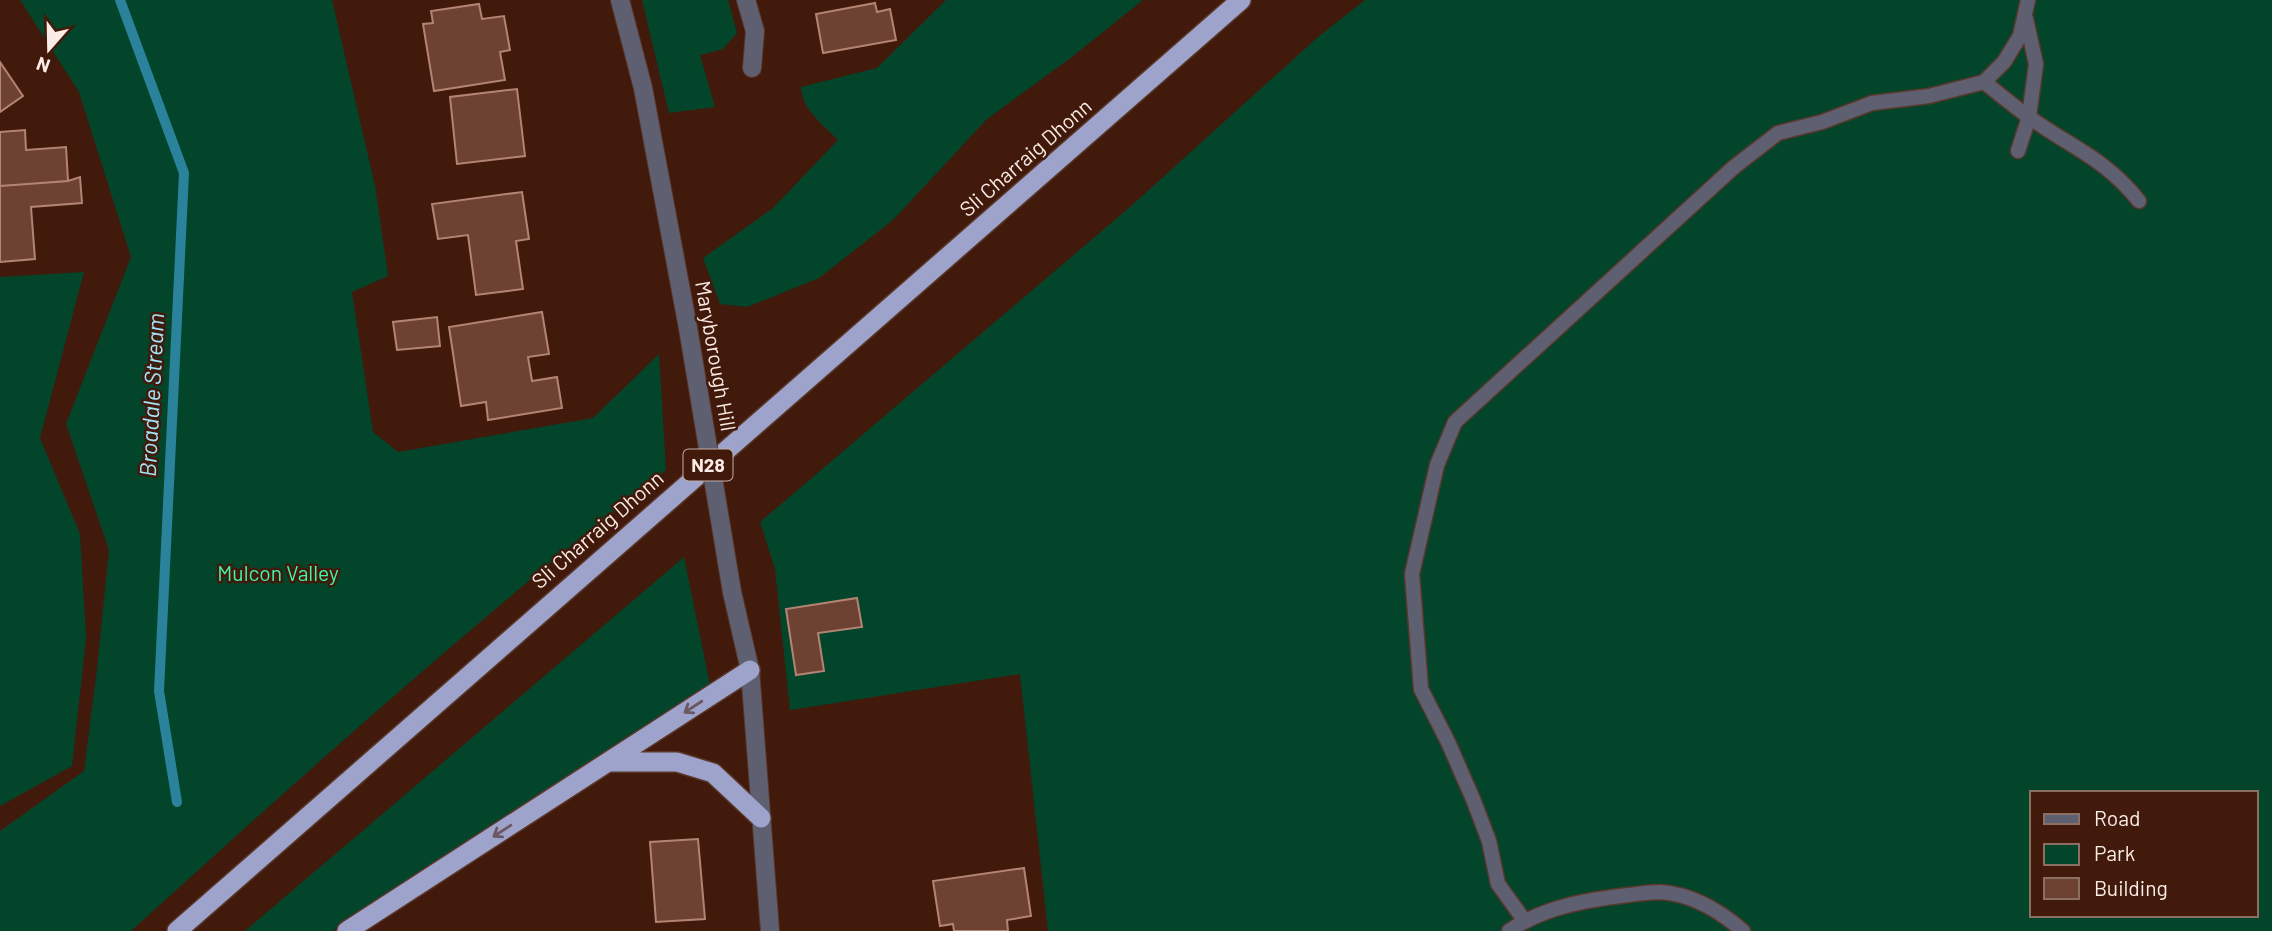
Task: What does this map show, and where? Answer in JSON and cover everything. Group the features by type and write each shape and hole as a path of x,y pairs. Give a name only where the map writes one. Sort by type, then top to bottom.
{"highway":[{"name":"Sli Charraig Dhonn","path":"177,931 1241,0"},
{"path":"347,931 750,670"},
{"path":"608,762 677,762 713,773 761,818"}],"street":[{"name":"Maryborough Hill","path":"620,0 643,88 688,328 732,592 750,670 770,931"},
{"path":"746,0 755,31 752,68"}],"lane":[{"path":"1524,920 1498,884 1489,841 1473,799 1421,689 1412,574 1437,465 1455,422 1734,167 1778,133 1872,103 1929,96 1984,82 2004,62 2020,36 2028,0"},
{"path":"2018,151 2029,117 2036,64 2025,15"},
{"path":"1984,82 2029,117 2108,169 2122,180 2139,201"},
{"path":"1509,931 1524,920 1583,900 1660,892 1702,904 1723,914 1743,931"}],"green space":[{"name":"Mulcon Valley","path":"20,0 332,0 375,186 388,276 352,292 373,432 398,452 593,418 659,354 666,470 461,638 131,931 0,931 0,831 84,771 109,550 66,424 131,257 79,92"},
{"path":"642,0 728,0 737,33 723,49 700,55 715,107 669,113"},
{"path":"946,0 1143,0 1072,57 987,119 893,220 819,278 747,307 720,304 703,258 773,208 838,140 809,109 801,87 877,68"},
{"path":"1365,0 2272,0 2272,931 1048,931 1020,674 790,710 775,569 760,522 1130,207 1318,37"},
{"path":"84,272 40,438 80,534 86,638 72,766 0,806 0,277"},
{"path":"684,557 712,695 333,931 245,931"}],"building":[{"path":"875,3 877,12 890,9 896,40 823,53 816,14"},
{"path":"479,4 482,19 504,16 510,50 500,52 505,80 434,91 423,24 433,23 431,11"},
{"path":"0,62 23,96 0,112"},
{"path":"517,89 525,156 457,164 450,97"},
{"path":"25,130 26,150 66,147 68,181 0,186 0,132"},
{"path":"80,177 82,203 31,207 35,259 0,262 0,186 68,181"},
{"path":"522,192 529,239 516,241 523,289 476,295 468,235 438,239 432,204"},
{"path":"542,312 549,354 528,357 532,381 557,377 562,408 488,420 486,402 461,406 449,327"},
{"path":"437,317 440,346 397,350 393,322"},
{"path":"857,598 862,627 818,633 824,671 796,675 786,609"},
{"path":"698,839 705,919 656,922 650,842"},
{"path":"1024,868 1031,916 1007,920 1008,931 954,931 953,924 940,926 933,881"}],"waterway":[{"name":"Broadale Stream","path":"120,0 184,173 159,691 177,802"}]}
